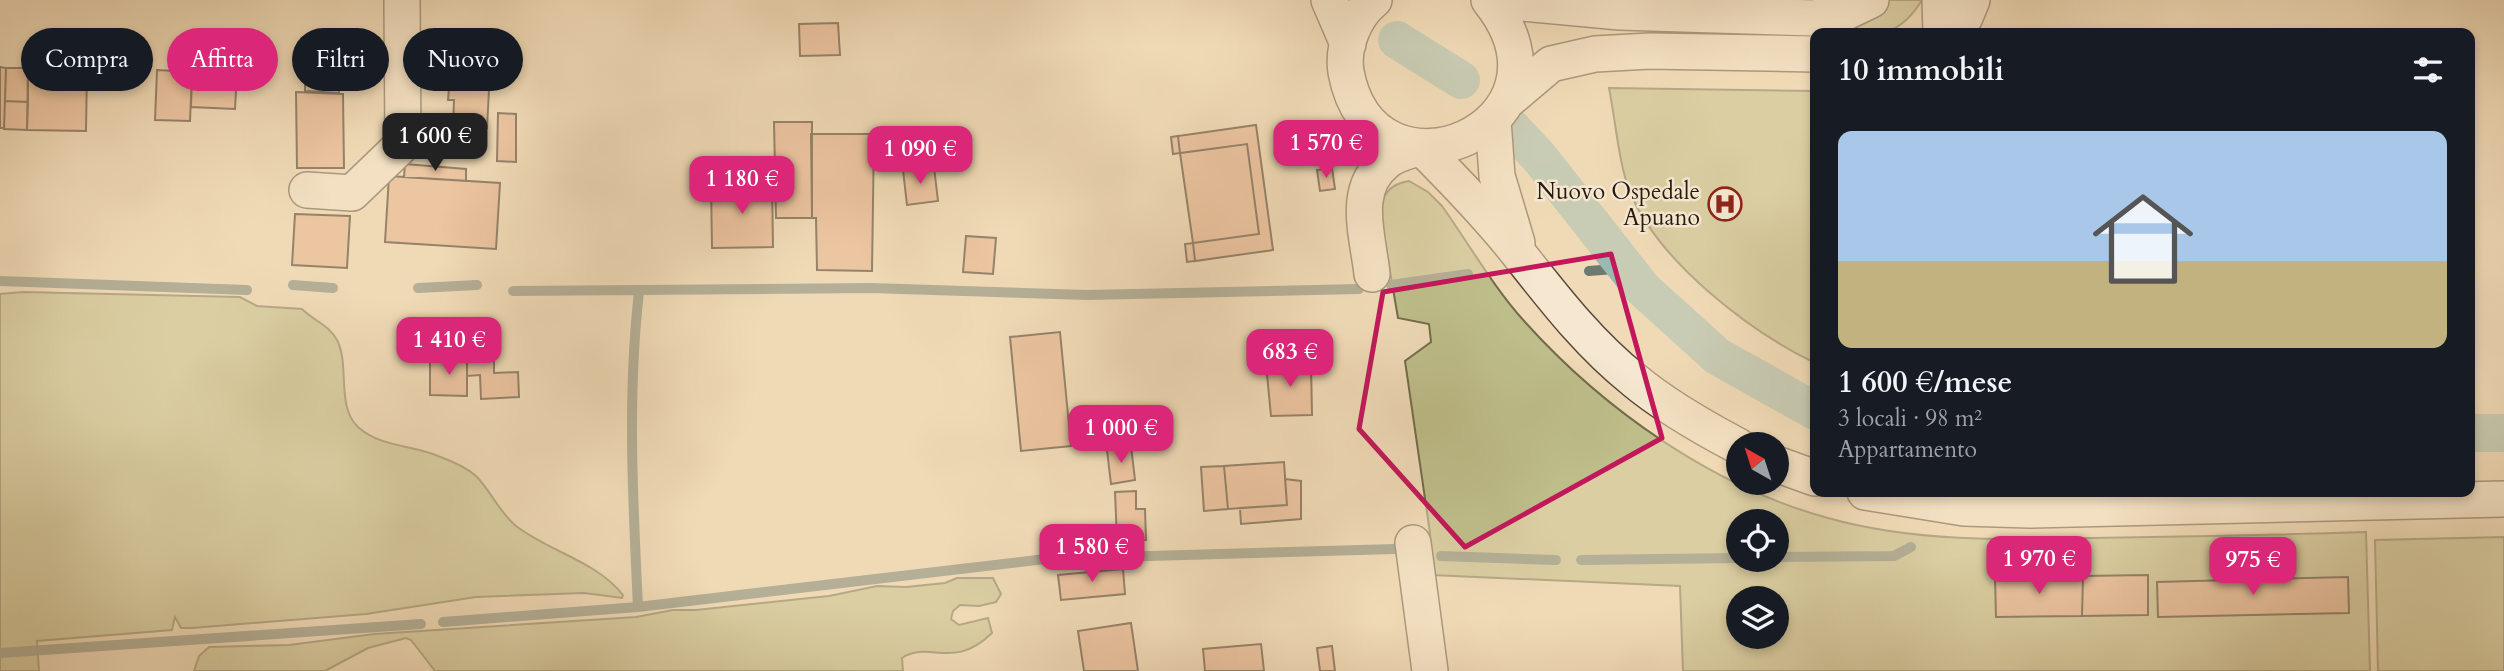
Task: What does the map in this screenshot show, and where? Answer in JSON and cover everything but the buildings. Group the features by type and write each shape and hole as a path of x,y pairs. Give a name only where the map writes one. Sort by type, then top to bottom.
{"street":[{"path":"307,190 352,193 403,144 402,0"},
{"path":"1329,0 1348,44"},
{"path":"1374,0 1355,23 1348,44 1346,67 1350,90 1361,112 1377,129 1398,141 1421,147 1447,146 1472,137 1551,64 1595,54 1650,51 1810,54"},
{"path":"1489,0 1620,12 1813,18 1846,12 1871,0"},
{"path":"1489,0 1503,17 1514,48 1513,81 1499,111 1497,176 1521,257"},
{"path":"1940,0 1941,28"},
{"path":"1955,28 1965,17 1973,0"},
{"path":"1973,0 1979,28"},
{"path":"1499,111 1555,83 1628,74 1810,76"},
{"path":"1421,147 1461,187 1521,257 1549,295 1635,381 1726,438"},
{"path":"1372,274 1363,195 1368,182 1387,160 1421,147"},
{"path":"1789,469 1810,476"},
{"path":"1896,497 1964,508 2029,510 2504,499"},
{"path":"1413,543 1430,671"}],"highlighted area":[{"path":"1611,254 1662,438 1465,547 1359,429 1383,292"}],"green space":[{"path":"1889,0 1922,0 1912,14 1895,28 1837,28 1878,9"},
{"path":"1609,88 1810,91 1810,360 1762,333 1709,292 1684,268 1662,244 1644,218 1630,192 1620,155"},
{"path":"1409,181 1428,192 1442,206 1514,309 1556,354 1626,415 1663,441 1726,478 1726,495 1763,495 1828,518 1860,526 1959,538 2058,539 2366,532 2370,671 1683,671 1680,586 1432,575 1430,533 1405,361 1431,342 1429,324 1398,318 1380,213 1388,191"},
{"path":"23,292 240,297 257,306 302,309 337,340 343,361 347,408 358,427 376,438 428,452 468,470 476,476 516,526 600,574 623,595 622,598 584,593 476,597 366,614 192,628 181,628 175,617 172,630 37,641 39,671 0,671 0,294"},
{"path":"2504,537 2504,671 2378,671 2375,540"},
{"path":"957,578 993,578 1001,594 996,602 979,606 960,605 953,611 951,619 959,625 988,618 992,633 978,644 954,653 912,653 902,658 903,671 435,671 411,640 406,638 368,648 325,671 194,671 199,656 209,647 289,645 374,634 636,617 673,610 829,596 877,586 906,587 945,583"}],"waterway":[{"path":"1397,40 1461,80"},
{"path":"1507,123 1539,157 1643,289 1717,356 1810,408"},
{"path":"1589,271 1627,268"},
{"path":"1391,285 1468,274"},
{"path":"0,281 247,290"},
{"path":"293,285 333,288"},
{"path":"418,288 477,285"},
{"path":"513,291 871,288 1087,295 1359,289"},
{"path":"638,607 632,410 639,292"},
{"path":"2475,433 2504,433"},
{"path":"1789,557 1894,556 1911,547"},
{"path":"443,622 638,607 1045,559 1395,549"},
{"path":"1441,556 1556,560"},
{"path":"1581,560 1726,558"},
{"path":"0,653 421,624"}],"place":[{"name":"Nuovo Ospedale Apuano","path":"1725,204"}]}
